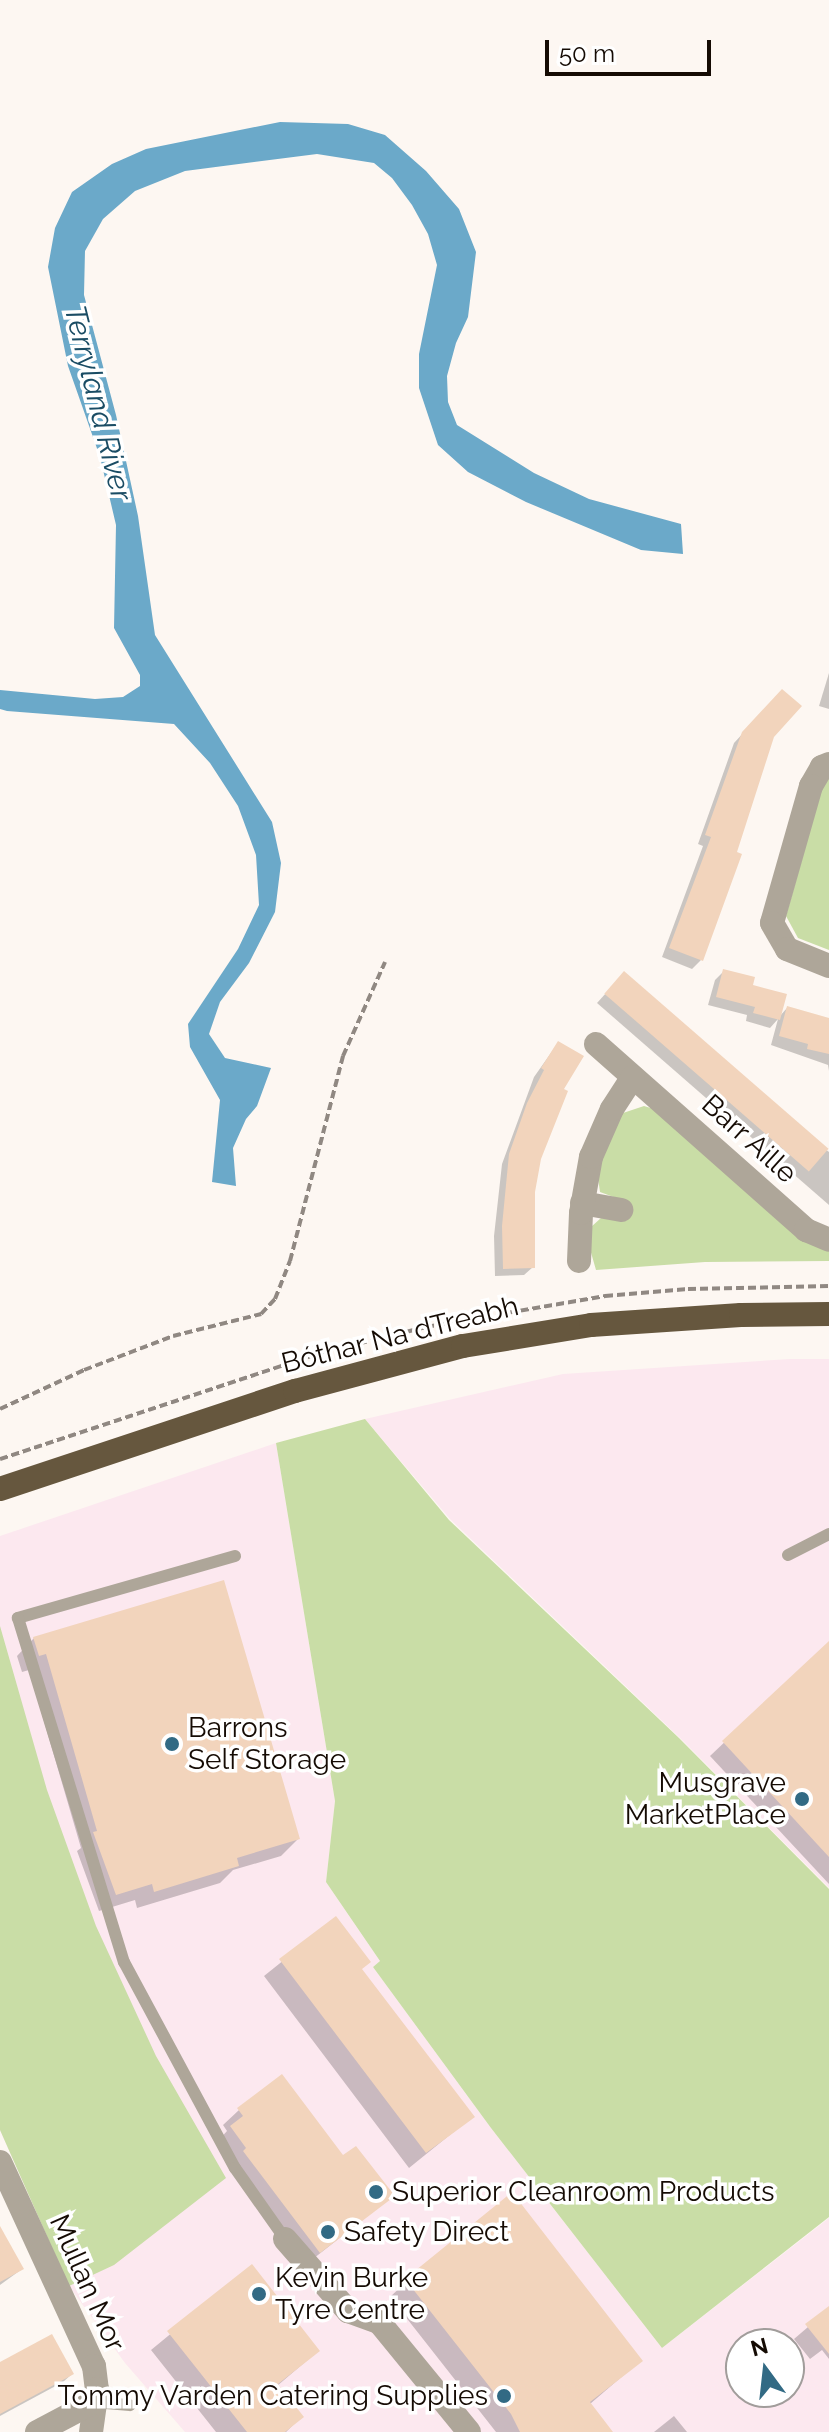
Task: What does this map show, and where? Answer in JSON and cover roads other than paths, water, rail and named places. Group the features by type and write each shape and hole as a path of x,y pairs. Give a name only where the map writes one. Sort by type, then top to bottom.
{"highway":[{"name":"Bóthar Na dTreabh","path":"0,1489 295,1391 463,1346 591,1325 741,1315 829,1314"}],"street":[{"path":"829,764 822,767 811,786 772,923 787,949 829,966"},
{"name":"Barr Aille","path":"596,1044 806,1230 829,1240"},
{"path":"579,1261 582,1203 601,1132 633,1077"},
{"path":"582,1203 621,1210"},
{"name":"Mullan Mor","path":"0,2162 6,2194 94,2366 91,2432"},
{"path":"285,2239 348,2311 379,2322 469,2432"},
{"path":"37,2432 94,2402"}],"lane":[{"path":"788,1555 829,1534"},
{"path":"235,1556 18,1618 124,1962 235,2168 285,2239"},
{"path":"94,2402 130,2405"}],"water":[{"name":"Terryland River","path":"280,122 348,124 385,135 426,171 459,209 476,252 468,317 456,343 447,376 448,402 457,425 534,473 589,499 681,524 683,554 641,550 526,502 468,472 438,445 419,388 419,354 437,265 428,234 412,205 392,178 374,163 317,154 185,171 135,191 103,219 85,251 84,295 116,415 138,516 155,635 272,822 281,863 275,912 249,963 220,1002 209,1034 225,1058 271,1068 257,1106 246,1119 233,1148 236,1186 212,1182 220,1100 190,1047 188,1024 238,949 259,905 256,855 238,806 210,763 174,724 7,711 0,709 0,690 95,699 123,697 140,686 140,675 114,628 116,525 100,457 68,366 48,267 55,228 72,192 112,164 146,149"}],"place":[{"name":"Barrons Self Storage","path":"172,1744"},
{"name":"Musgrave MarketPlace","path":"802,1799"},
{"name":"Superior Cleanroom Products","path":"376,2192"},
{"name":"Safety Direct","path":"328,2232"},
{"name":"Kevin Burke Tyre Centre","path":"259,2294"},
{"name":"Tommy Varden Catering Supplies","path":"504,2396"}]}
